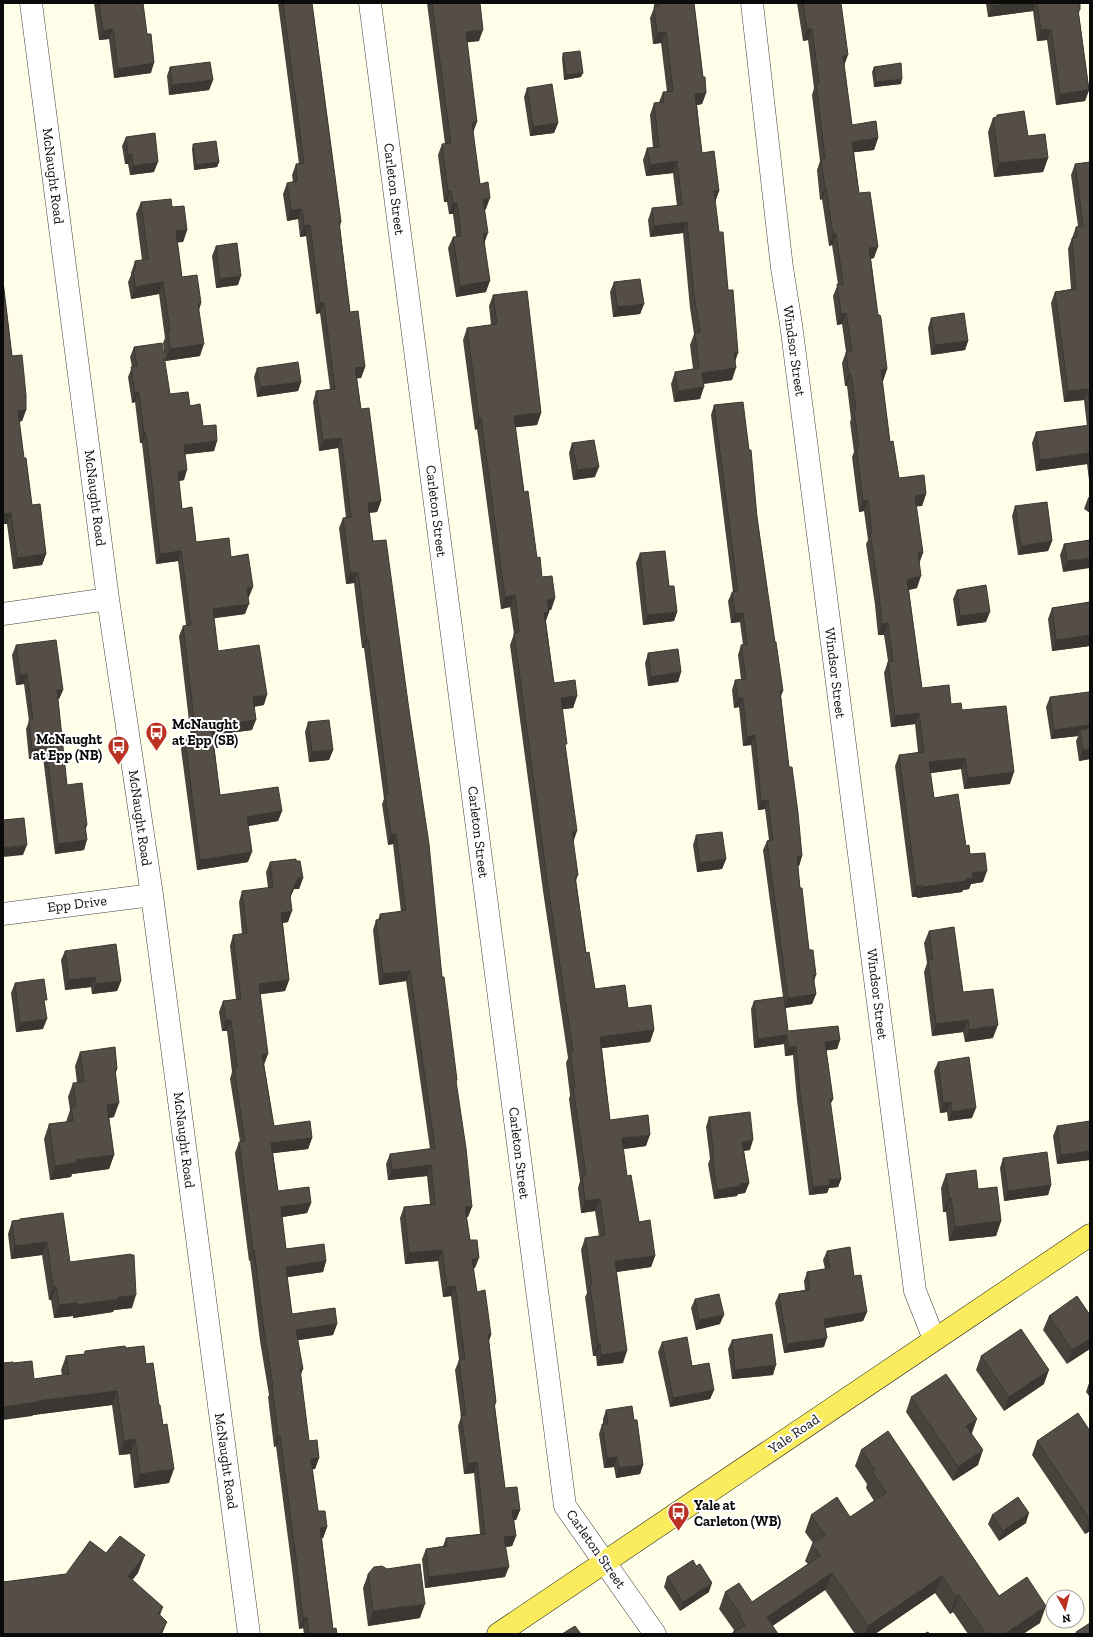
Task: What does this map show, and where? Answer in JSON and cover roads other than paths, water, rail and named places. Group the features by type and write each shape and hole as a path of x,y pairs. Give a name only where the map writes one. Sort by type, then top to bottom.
{"main road":[{"name":"Yale Road","path":"498,1634 1090,1235"}],"street":[{"name":"McNaught Road","path":"31,3 108,599 152,895 249,1634"},
{"name":"Carleton Street","path":"370,3 565,1506 655,1634"},
{"name":"Windsor Street","path":"752,3 782,268 791,324 915,1291 934,1339"},
{"path":"3,614 108,599"},
{"name":"Epp Drive","path":"3,914 152,895"}],"place":[{"name":"McNaught at Epp (SB)","path":"157,752"},
{"name":"McNaught at Epp (NB)","path":"118,766"},
{"name":"Yale at Carleton (WB)","path":"678,1532"}]}
